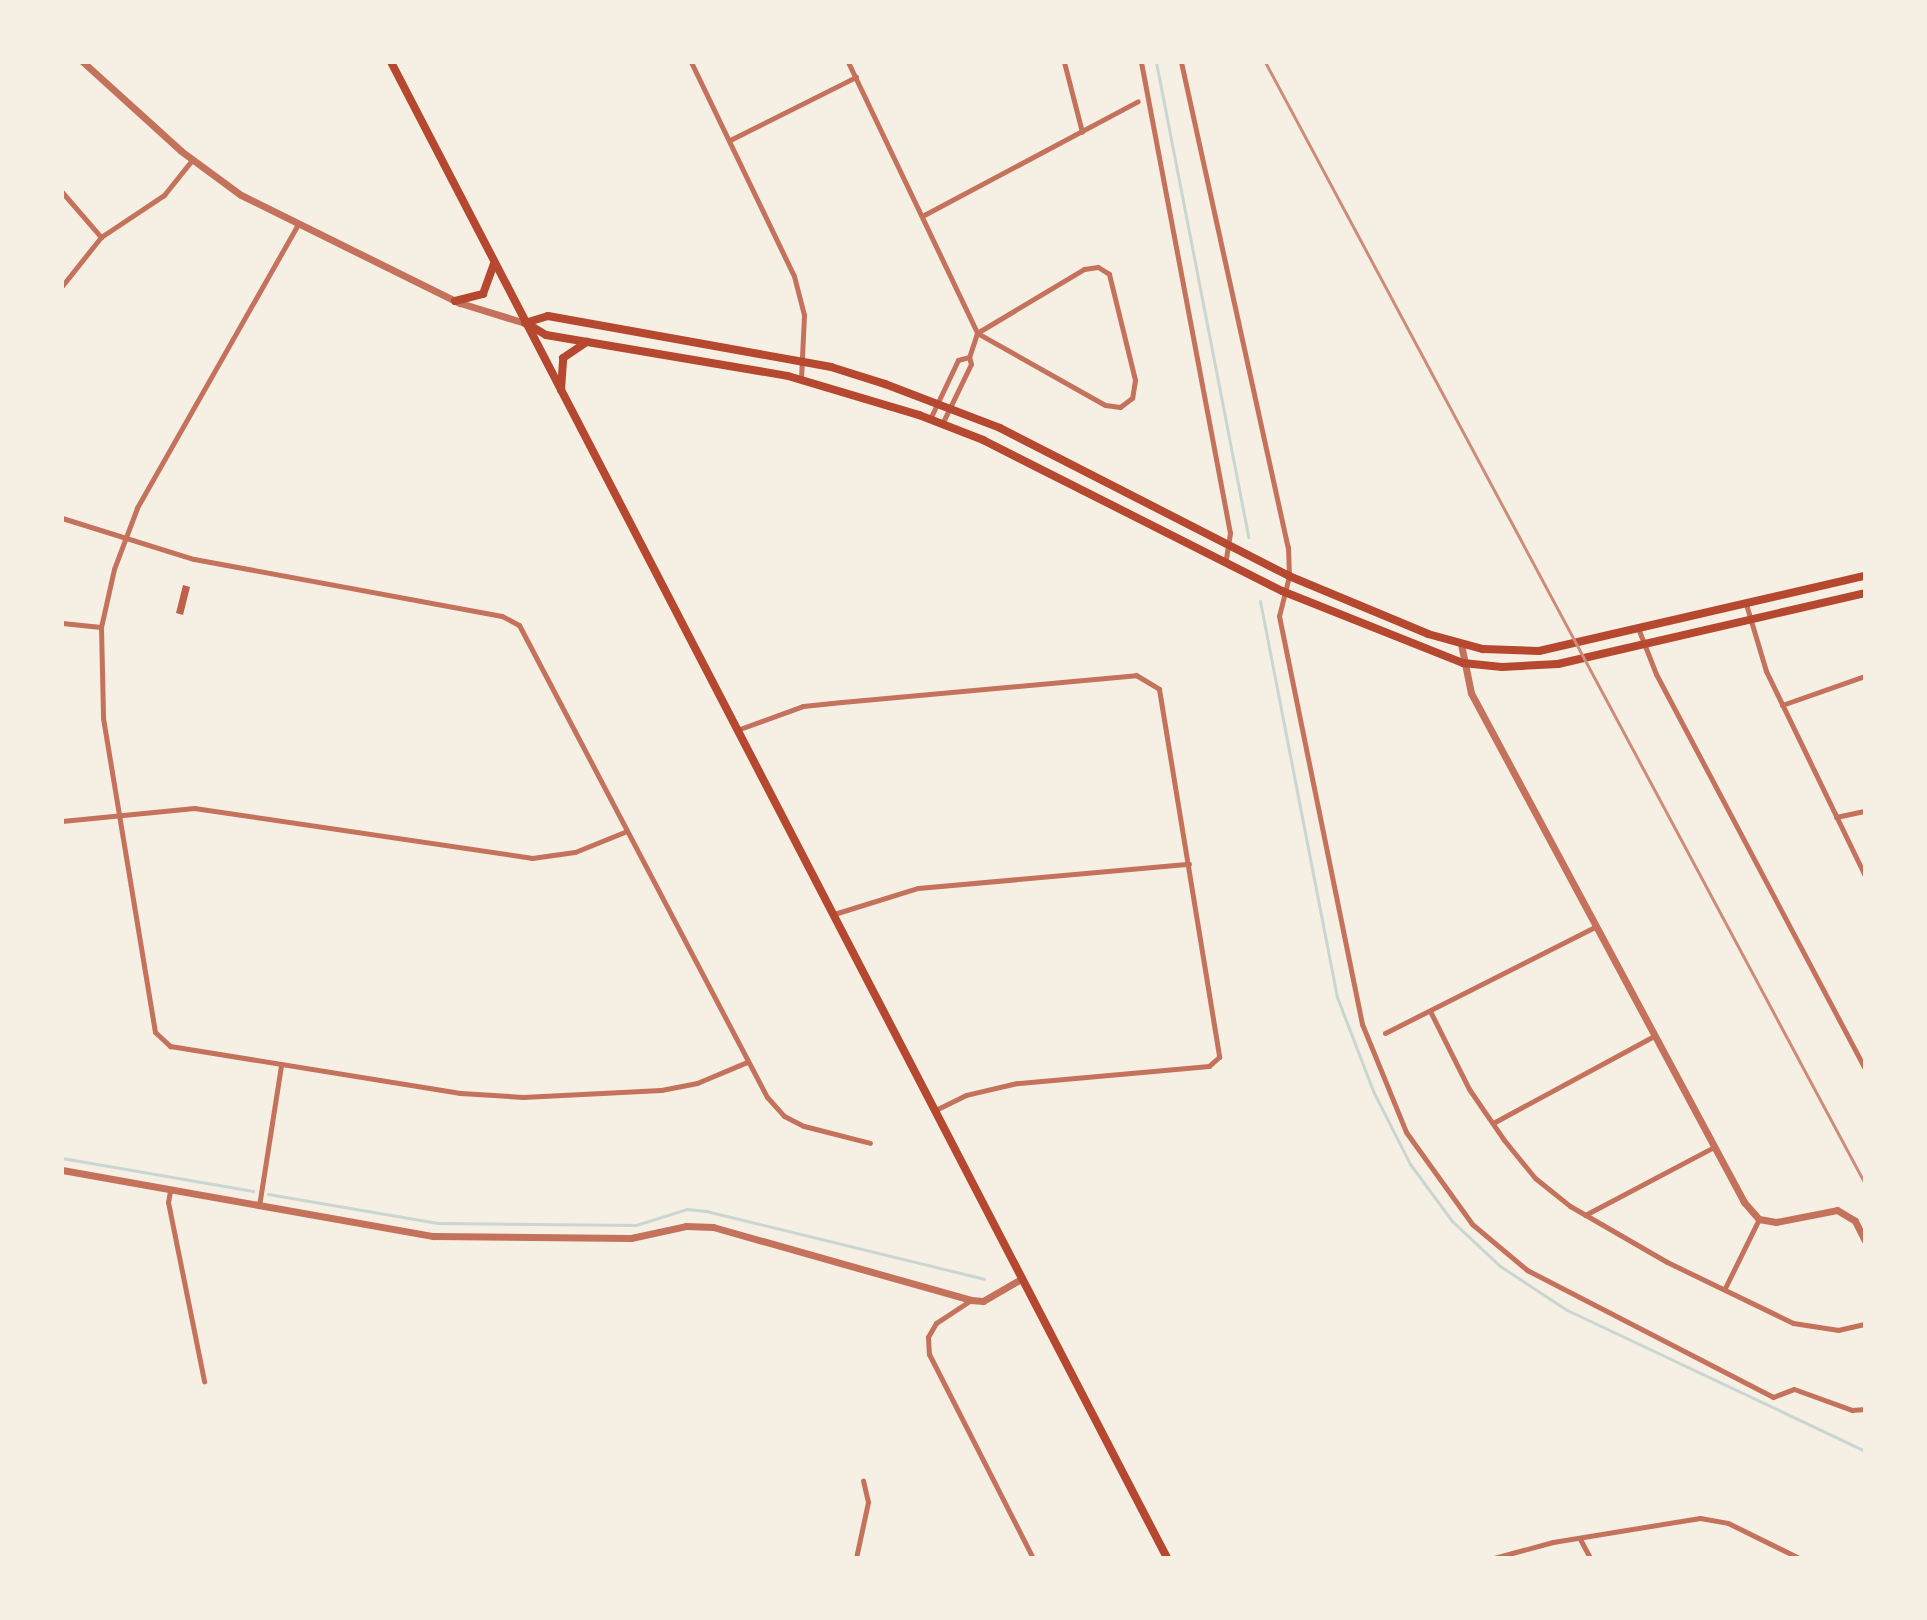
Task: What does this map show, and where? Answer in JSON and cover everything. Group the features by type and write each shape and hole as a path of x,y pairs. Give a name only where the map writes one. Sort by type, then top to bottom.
{"main road":[{"path":"391,62 1167,1558"},
{"path":"455,301 483,294 494,262"},
{"path":"525,323 548,316 831,367 936,403 1000,428 1289,576 1461,644 1539,651 1865,576"},
{"path":"525,323 546,335 801,379 930,419 983,440 1282,591 1463,663 1533,667 1865,593"},
{"path":"561,390 563,358 587,342"}],"street":[{"path":"83,62 192,160 241,195 297,226 455,301 525,323"},
{"path":"691,62 794,276 804,315 801,379"},
{"path":"848,62 924,215 977,333 1105,405 1120,407 1132,398 1135,380 1109,274 1098,267 1084,269 977,333 969,357 971,364 942,424"},
{"path":"1064,62 1082,132"},
{"path":"1141,62 1230,548 1224,564"},
{"path":"1181,62 1284,531 1289,576 1282,591 1283,643 1362,1024 1406,1132 1430,1171 1472,1224 1527,1270 1590,1306 1773,1397 1794,1389 1852,1410 1865,1409"},
{"path":"730,140 856,77"},
{"path":"924,215 1138,101"},
{"path":"62,286 101,237 164,195 192,160"},
{"path":"62,192 101,237"},
{"path":"297,226 124,538 101,627 103,718 159,1038 170,1046 460,1093 554,1098 676,1088 747,1062"},
{"path":"930,419 958,360 969,357"},
{"path":"62,518 267,576 510,619 528,635 747,1062 784,1116 870,1143"},
{"path":"1745,603 1782,705 1865,876"},
{"path":"62,623 101,627"},
{"path":"1638,628 1865,1068"},
{"path":"1461,644 1471,693 1714,1147 1759,1219"},
{"path":"737,730 803,706 1142,676 1154,683 1161,699 1221,1046 1215,1062 1017,1083 966,1095 934,1111"},
{"path":"1782,705 1865,676"},
{"path":"62,821 119,813 216,810 532,858 575,852 627,830"},
{"path":"1836,817 1865,811"},
{"path":"833,914 918,888 1189,864"},
{"path":"1385,1033 1595,927"},
{"path":"1430,1011 1469,1089 1493,1123 1535,1178 1584,1215 1725,1288 1809,1327 1838,1330 1865,1324"},
{"path":"1493,1123 1654,1036"},
{"path":"259,1206 281,1065"},
{"path":"1584,1215 1714,1147"},
{"path":"62,1170 170,1191 470,1239 631,1238 686,1226 713,1227 971,1300 983,1301 1021,1279"},
{"path":"170,1191 168,1202 204,1381"},
{"path":"1759,1219 1783,1222 1823,1209 1837,1210 1855,1221 1865,1241"},
{"path":"1725,1288 1759,1219"},
{"path":"971,1300 936,1323 928,1337 929,1354 1033,1558"},
{"path":"856,1558 868,1502 863,1481"},
{"path":"1494,1558 1700,1518 1728,1523 1799,1558"},
{"path":"1580,1539 1590,1558"}],"building":[{"path":"183,585 190,587 183,615 176,613"}],"waterway":[{"path":"1156,62 1248,537"},
{"path":"1260,601 1337,997 1373,1091 1410,1164 1452,1221 1500,1266 1567,1310 1865,1451"},
{"path":"62,1158 253,1191"},
{"path":"268,1194 438,1223 636,1225 687,1209 706,1211 984,1279"}],"railway":[{"path":"1265,62 1865,1184"}]}
